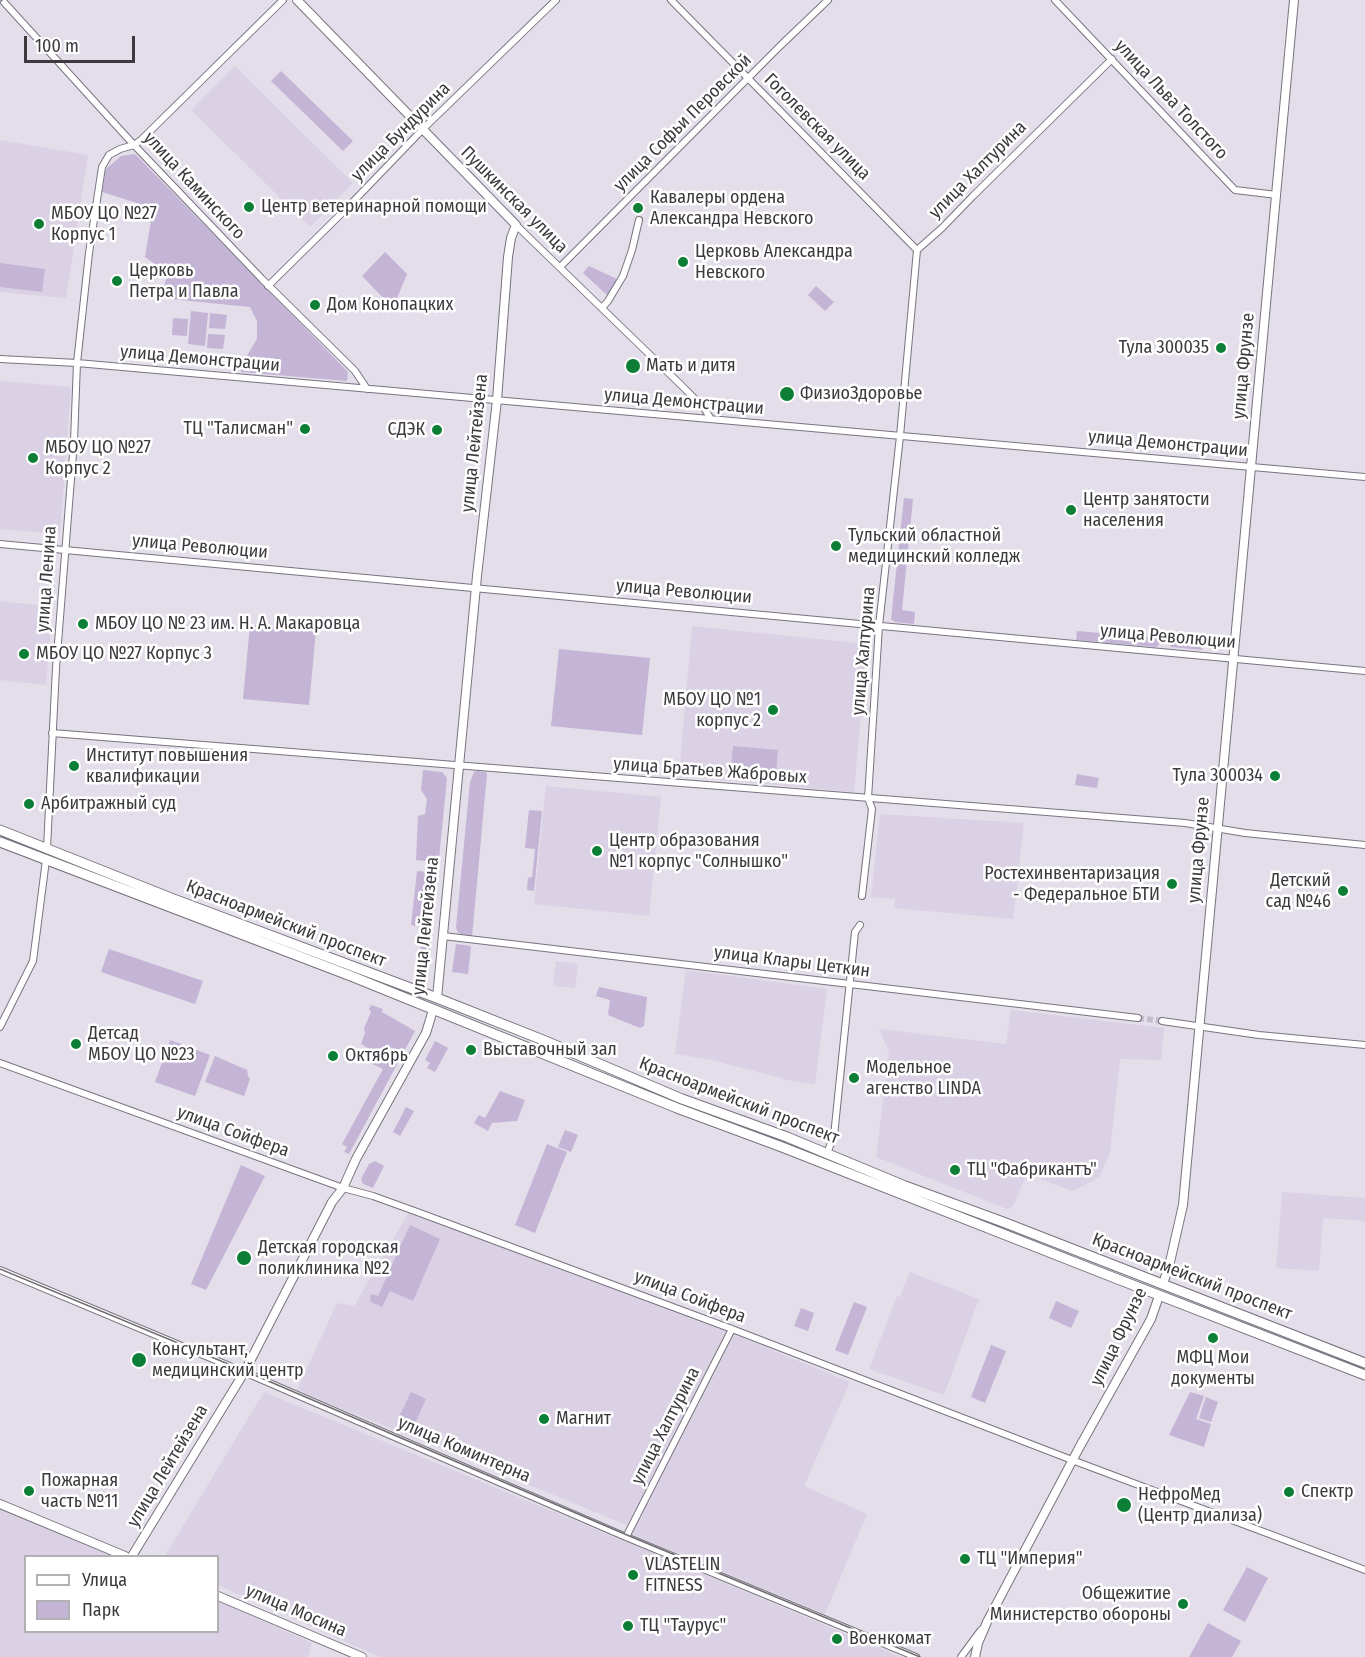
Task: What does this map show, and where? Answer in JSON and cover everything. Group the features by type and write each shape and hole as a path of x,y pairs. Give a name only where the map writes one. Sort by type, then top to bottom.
{"main road":[{"name":"Красноармейский проспект","path":"0,830 171,898 437,998 682,1099 827,1153 905,1186 1365,1363"},
{"name":"Красноармейский проспект","path":"0,842 351,976 677,1108 1365,1375"},
{"name":"улица Ленина","path":"46,861 47,848"},
{"name":"улица Лейтейзена","path":"433,1010 437,998"},
{"name":"улица Фрунзе","path":"1159,1296 1163,1284"},
{"path":"0,1504 120,1555"},
{"name":"улица Мосина","path":"219,1596 362,1657"}],"street":[{"name":"улица Каминского","path":"2,0 134,145 268,286 355,371 368,389"},
{"name":"улица Ленина","path":"47,848 52,733 74,441 77,363 89,253 102,167 109,155 134,145 145,137 283,0"},
{"name":"Пушкинская улица","path":"297,0 516,225 704,408 711,419"},
{"name":"улица Бундурина","path":"268,286 423,129 556,0"},
{"name":"Гоголевская улица","path":"671,0 917,250"},
{"name":"улица Софьи Перовской","path":"560,267 828,0"},
{"name":"улица Льва Толстого","path":"1055,0 1235,190 1277,195"},
{"name":"улица Фрунзе","path":"1163,1284 1183,1205 1294,0"},
{"name":"улица Халтурина","path":"862,896 872,809 868,798 879,626 917,250 1112,59"},
{"path":"602,308 622,276 632,250 639,220"},
{"name":"улица Лейтейзена","path":"437,998 476,587 497,400 508,257 516,225"},
{"name":"улица Демонстрации","path":"0,359 77,363 1365,477"},
{"name":"улица Революции","path":"0,544 1365,671"},
{"name":"улица Братьев Жабровых","path":"52,733 1185,823 1245,833 1365,845"},
{"name":"улица Ленина","path":"0,1027 33,962 46,861"},
{"path":"827,1153 834,1136 855,932 860,925"},
{"name":"улица Клары Цеткин","path":"443,936 1137,1018"},
{"name":"улица Лейтейзена","path":"133,1555 244,1372 332,1202 343,1188 356,1159 426,1033 433,1010"},
{"path":"1162,1021 1259,1035 1365,1045"},
{"name":"улица Сойфера","path":"0,1063 343,1188 420,1213 1365,1570"},
{"name":"улица Коминтерна","path":"0,1270 916,1657"},
{"name":"улица Фрунзе","path":"975,1657 987,1622 1072,1460 1151,1319 1159,1296"},
{"name":"улица Халтурина","path":"626,1536 732,1329"},
{"path":"961,1657 987,1622"}],"shaded area":[{"path":"235,66 353,183 310,227 191,110"},
{"name":"МБОУ ЦО №27 Корпус 1","path":"0,140 88,155 66,298 0,292"},
{"name":"МБОУ ЦО №27 Корпус 2","path":"0,381 71,387 60,534 0,529"},
{"name":"МБОУ ЦО №27 Корпус 3","path":"0,601 44,606 42,626 51,627 46,685 0,680"},
{"name":"МБОУ ЦО №1 корпус 2","path":"692,626 867,644 854,792 679,776"},
{"name":"Центр образования №1 корпус \"Солнышко\"","path":"546,786 661,797 649,916 534,904"},
{"path":"880,814 1024,823 1013,919 894,908 895,899 871,897"},
{"path":"556,961 578,964 575,988 553,986"},
{"path":"686,970 827,989 815,1084 792,1081 712,1060 675,1054"},
{"path":"1011,1010 1164,1028 1161,1060 1120,1059 1110,1153 1099,1178 1072,1191 1027,1174 1013,1206 1007,1209 876,1157 889,1052 879,1029 1006,1044"},
{"path":"1282,1192 1365,1198 1365,1221 1323,1218 1319,1271 1276,1268"},
{"path":"409,1212 728,1332 627,1525 296,1392 337,1303 354,1306"},
{"path":"910,1272 979,1299 944,1395 869,1369 897,1296 900,1297"},
{"path":"733,1334 850,1382 804,1486 867,1514 825,1614 631,1534"},
{"path":"264,1392 901,1657 380,1657 219,1585 219,1555 166,1555"},
{"path":"0,1510 112,1555 24,1555 24,1633 219,1633 219,1601 312,1643 308,1657 0,1657"}],"green space":[{"path":"281,71 353,141 343,151 271,81"},
{"path":"135,154 348,372 347,381 241,372 242,364 257,339 257,321 250,307 160,298 168,274 145,257 153,208 102,192 106,169 121,156"},
{"path":"385,252 407,274 393,308 362,276"},
{"path":"0,263 45,269 42,292 0,287"},
{"path":"589,266 617,279 608,296 583,273"},
{"path":"816,286 834,302 825,311 808,295"},
{"path":"191,311 208,313 205,346 188,344"},
{"path":"210,313 227,315 225,329 209,328"},
{"path":"173,318 188,319 187,336 172,335"},
{"path":"208,334 225,335 223,349 207,348"},
{"path":"904,498 913,499 902,610 915,612 914,624 895,622 891,619"},
{"path":"250,625 316,631 309,705 243,699"},
{"path":"1077,631 1158,638 1161,634 1157,647 1076,640"},
{"path":"1170,635 1204,638 1202,650 1171,647"},
{"path":"559,649 650,658 642,735 551,726"},
{"path":"733,746 778,750 776,773 731,769"},
{"path":"423,770 442,772 447,778 439,859 436,862 416,860 418,816 425,814 427,799 421,790"},
{"path":"474,772 487,774 472,937 458,933 456,927 470,782"},
{"path":"1077,774 1099,778 1097,788 1075,785"},
{"path":"529,810 542,811 534,891 527,890 528,878 532,877 535,849 525,848"},
{"path":"417,871 437,873 429,962 420,958 422,927 411,925"},
{"path":"456,944 471,946 468,974 452,972"},
{"path":"109,949 203,981 195,1004 101,972"},
{"path":"599,987 647,997 644,1026 640,1028 608,1015 610,1000 596,996"},
{"path":"371,1005 383,1009 382,1012 415,1031 349,1154 344,1152 347,1147 342,1144 383,1069 368,1062 373,1051 361,1044"},
{"path":"170,1040 210,1055 195,1096 155,1082"},
{"path":"435,1041 448,1048 435,1072 427,1068 430,1063 425,1060"},
{"path":"215,1056 247,1070 250,1079 244,1096 205,1082"},
{"path":"500,1091 525,1100 517,1121 492,1123 488,1131 474,1123 479,1115 485,1118"},
{"path":"406,1107 414,1111 400,1136 393,1132"},
{"path":"565,1130 578,1135 571,1152 558,1147"},
{"path":"547,1144 567,1152 535,1233 515,1225"},
{"path":"375,1161 384,1166 373,1188 363,1184 361,1179 369,1164"},
{"path":"241,1165 265,1176 206,1290 191,1284"},
{"path":"410,1225 440,1239 413,1301 390,1291 382,1307 371,1302 371,1294 378,1296"},
{"path":"1056,1301 1079,1311 1071,1328 1049,1318"},
{"path":"854,1302 867,1307 848,1355 835,1350"},
{"path":"801,1308 814,1313 808,1331 794,1326"},
{"path":"991,1345 1006,1351 985,1403 971,1397"},
{"path":"411,1392 426,1399 413,1428 397,1421"},
{"path":"1190,1392 1204,1396 1196,1419 1211,1424 1204,1447 1169,1435"},
{"path":"1206,1397 1218,1402 1211,1422 1199,1418"},
{"path":"1247,1567 1268,1578 1245,1622 1223,1610"},
{"path":"1208,1623 1241,1641 1232,1657 1189,1657"}],"tunnel":[{"path":"1138,1018 1162,1021"}],"tram line":[{"path":"0,1269 920,1657"}],"place":[{"name":"Центр ветеринарной помощи","path":"249,207"},
{"name":"Кавалеры ордена Александра Невского","path":"638,208"},
{"name":"МБОУ ЦО №27 Корпус 1","path":"39,224"},
{"name":"Церковь Александра Невского","path":"683,262"},
{"name":"Церковь Петра и Павла","path":"117,281"},
{"name":"Дом Конопацких","path":"315,305"},
{"name":"Тула 300035","path":"1221,348"},
{"name":"Мать и дитя","path":"633,366"},
{"name":"ФизиоЗдоровье","path":"787,394"},
{"name":"ТЦ \"Талисман\"","path":"305,429"},
{"name":"СДЭК","path":"437,430"},
{"name":"МБОУ ЦО №27 Корпус 2","path":"33,458"},
{"name":"Центр занятости населения","path":"1071,510"},
{"name":"Тульский областной медицинский колледж","path":"836,546"},
{"name":"МБОУ ЦО № 23 им. Н. А. Макаровца","path":"83,624"},
{"name":"МБОУ ЦО №27 Корпус 3","path":"24,654"},
{"name":"МБОУ ЦО №1 корпус 2","path":"773,710"},
{"name":"Институт повышения квалификации","path":"74,766"},
{"name":"Тула 300034","path":"1275,776"},
{"name":"Арбитражный суд","path":"29,804"},
{"name":"Центр образования №1 корпус \"Солнышко\"","path":"597,851"},
{"name":"Ростехинвентаризация - Федеральное БТИ","path":"1172,884"},
{"name":"Детский сад №46","path":"1343,891"},
{"name":"Детсад МБОУ ЦО №23","path":"76,1044"},
{"name":"Выставочный зал","path":"471,1050"},
{"name":"Октябрь","path":"333,1056"},
{"name":"Модельное агенство LINDA","path":"854,1078"},
{"name":"ТЦ \"Фабрикантъ\"","path":"955,1170"},
{"name":"Детская городская поликлиника №2","path":"244,1258"},
{"name":"МФЦ Мои документы","path":"1213,1338"},
{"name":"Консультант, медицинский центр","path":"139,1360"},
{"name":"Магнит","path":"544,1419"},
{"name":"Пожарная часть №11","path":"29,1491"},
{"name":"Спектр","path":"1289,1492"},
{"name":"НефроМед (Центр диализа)","path":"1124,1505"},
{"name":"ТЦ \"Империя\"","path":"965,1559"},
{"name":"VLASTELIN FITNESS","path":"633,1575"},
{"name":"Общежитие Министерство обороны","path":"1183,1604"},
{"name":"ТЦ \"Таурус\"","path":"628,1626"},
{"name":"Военкомат","path":"837,1639"}]}
